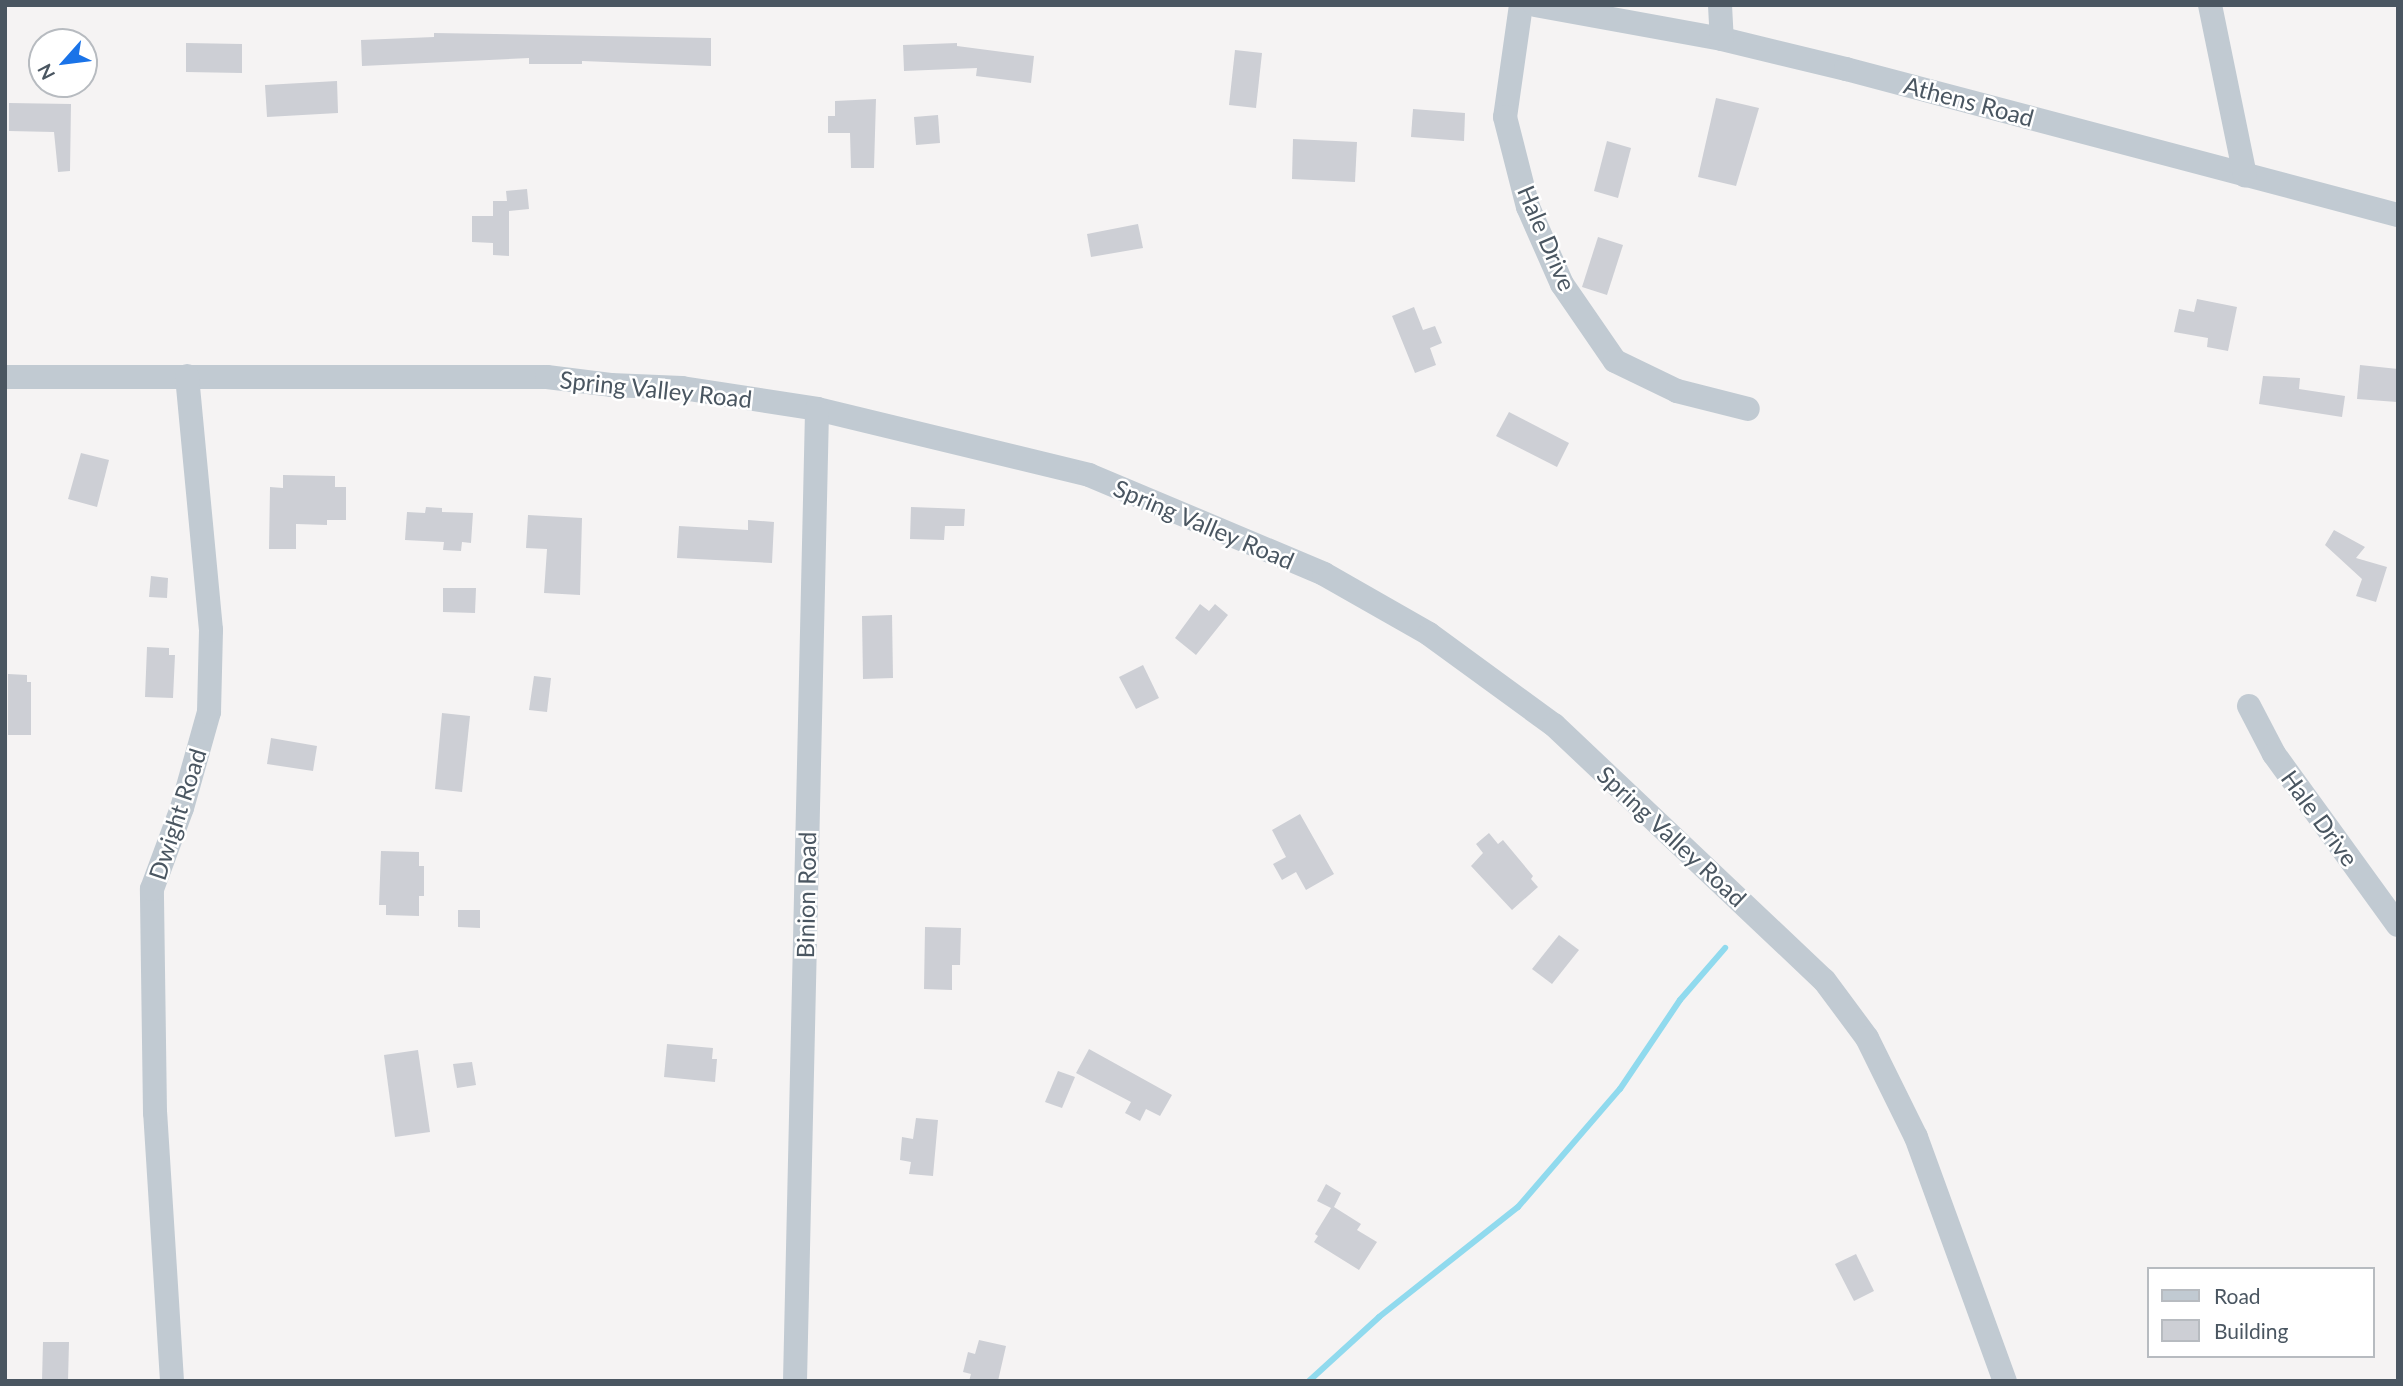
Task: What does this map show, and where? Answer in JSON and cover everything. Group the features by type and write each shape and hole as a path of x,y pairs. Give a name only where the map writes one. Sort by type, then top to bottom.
{"street":[{"name":"Hale Drive","path":"1521,5 1505,117 1528,207 1562,284 1615,361 1677,391 1748,409"},
{"name":"Athens Road","path":"1535,5 1722,39 1886,79 2398,215"},
{"path":"1720,5 1722,39"},
{"path":"2210,5 2245,175"},
{"name":"Dwight Road","path":"173,1381 155,1113 152,889 182,808 209,712 211,630 187,376"},
{"name":"Spring Valley Road","path":"5,377 547,377 611,385 682,388 817,409 1089,475 1324,574 1429,634 1554,725 1824,980 1867,1038 1916,1137 2005,1381"},
{"name":"Binion Road","path":"794,1381 817,409"},
{"name":"Hale Drive","path":"2249,706 2274,754 2398,925"}],"building":[{"path":"434,33 711,38 711,66 582,61 582,64 529,64 529,58 362,66 361,40 434,37"},
{"path":"186,43 242,44 242,73 186,72"},
{"path":"957,43 957,46 1034,56 1031,83 976,76 977,68 904,71 903,45"},
{"path":"1235,50 1262,53 1256,108 1229,105"},
{"path":"337,81 338,113 267,117 265,85"},
{"path":"1716,98 1759,108 1736,186 1698,177"},
{"path":"876,99 874,168 851,168 850,133 828,133 828,116 835,116 835,101"},
{"path":"9,103 71,104 70,171 58,172 54,132 9,131"},
{"path":"1413,109 1465,113 1464,141 1411,137"},
{"path":"938,115 940,143 916,145 914,117"},
{"path":"1293,139 1357,142 1355,182 1292,179"},
{"path":"1607,141 1631,148 1618,198 1594,191"},
{"path":"527,189 529,209 509,211 509,256 493,255 493,243 472,242 472,216 493,216 493,201 507,201 506,191"},
{"path":"1138,224 1143,248 1091,257 1087,234"},
{"path":"1598,237 1623,245 1607,295 1582,287"},
{"path":"2197,299 2237,307 2228,351 2207,347 2208,338 2174,332 2179,309 2194,312"},
{"path":"1414,307 1423,330 1435,326 1442,343 1430,348 1436,365 1415,373 1392,316"},
{"path":"2360,365 2398,369 2397,402 2357,399"},
{"path":"2263,376 2300,378 2299,389 2345,396 2342,417 2259,404"},
{"path":"1509,412 1569,443 1557,467 1496,436"},
{"path":"81,453 109,460 97,507 68,499"},
{"path":"283,475 335,476 335,487 346,487 346,520 327,520 327,525 296,524 296,549 269,549 270,487 283,488"},
{"path":"426,507 442,508 442,512 473,513 471,543 462,542 461,551 443,550 444,542 405,540 407,512 425,513"},
{"path":"911,507 965,509 964,526 945,526 944,540 910,539"},
{"path":"528,515 582,518 580,595 544,593 547,549 526,548"},
{"path":"748,520 774,522 772,563 677,558 679,526 748,530"},
{"path":"2334,530 2365,547 2356,558 2387,567 2376,602 2356,596 2362,579 2325,545"},
{"path":"151,576 168,578 167,598 149,597"},
{"path":"443,588 476,588 475,613 443,612"},
{"path":"1200,604 1209,611 1215,604 1228,615 1196,655 1175,638"},
{"path":"892,615 893,678 863,679 862,616"},
{"path":"147,647 169,648 169,655 175,655 173,698 145,697"},
{"path":"1143,665 1159,698 1136,709 1119,677"},
{"path":"8,674 27,675 27,682 31,682 31,735 8,735"},
{"path":"534,676 551,678 547,712 529,710"},
{"path":"442,713 470,716 462,792 435,789"},
{"path":"271,738 317,746 313,771 267,764"},
{"path":"1300,814 1334,874 1306,890 1296,872 1282,880 1273,864 1286,857 1272,830"},
{"path":"1489,833 1498,844 1503,840 1533,876 1531,879 1538,887 1512,910 1471,866 1483,853 1476,844"},
{"path":"381,851 419,852 419,866 424,866 424,896 419,896 419,916 386,915 386,905 379,905"},
{"path":"458,910 480,910 480,928 458,927"},
{"path":"925,927 961,928 960,965 952,965 952,990 924,989"},
{"path":"1559,935 1579,950 1552,984 1532,969"},
{"path":"667,1044 713,1048 712,1059 717,1059 715,1082 664,1077"},
{"path":"1089,1049 1172,1095 1160,1116 1146,1109 1140,1121 1125,1113 1131,1102 1076,1073"},
{"path":"418,1050 430,1132 395,1137 384,1055"},
{"path":"472,1062 476,1085 457,1088 453,1064"},
{"path":"1058,1071 1075,1077 1062,1108 1045,1102"},
{"path":"916,1118 938,1120 933,1176 909,1174 911,1162 900,1160 902,1137 913,1139"},
{"path":"1326,1184 1341,1193 1334,1207 1361,1224 1357,1230 1377,1242 1359,1270 1314,1242 1318,1236 1315,1234 1331,1208 1317,1201"},
{"path":"1856,1254 1874,1291 1854,1301 1835,1264"},
{"path":"979,1340 1006,1346 998,1381 969,1381 971,1374 963,1372 968,1352 975,1354"},
{"path":"43,1342 69,1342 68,1381 42,1381"}],"waterway":[{"path":"1309,1381 1379,1317 1518,1207 1620,1089 1680,1000 1725,948"}]}
